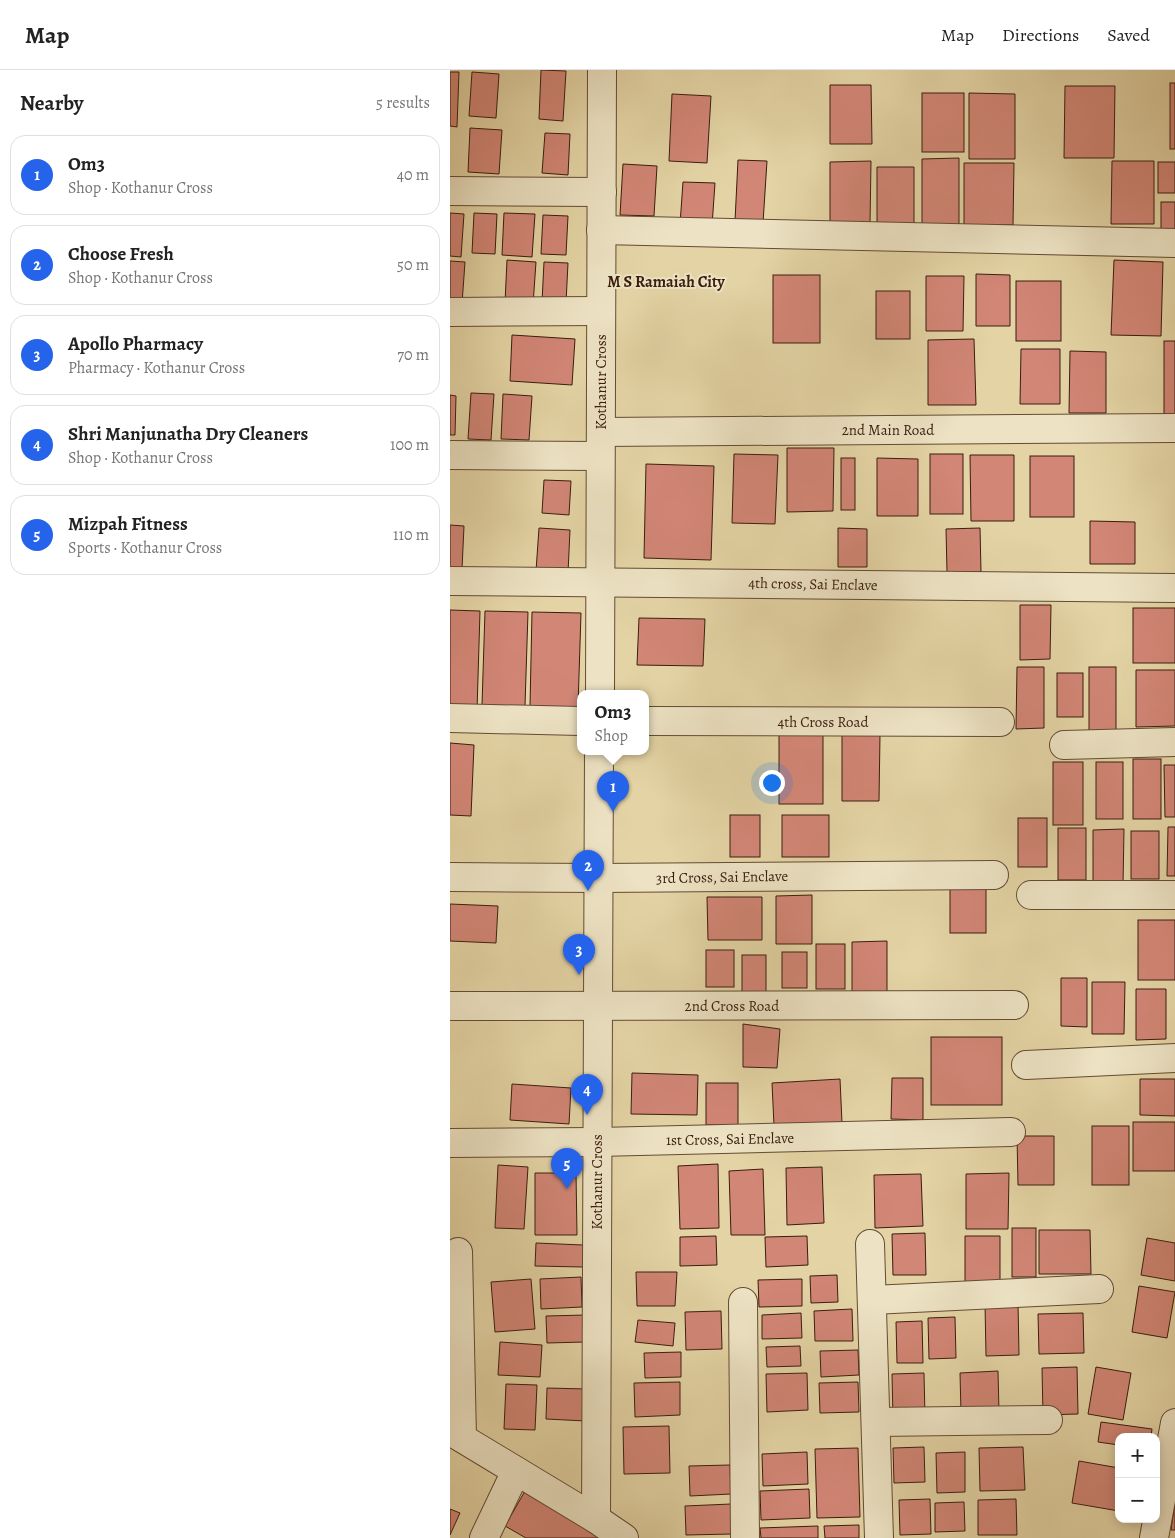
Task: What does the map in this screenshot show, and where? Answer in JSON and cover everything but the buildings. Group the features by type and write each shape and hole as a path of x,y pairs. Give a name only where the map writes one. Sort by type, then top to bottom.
{"street":[{"name":"Kothanur Cross","path":"600,690 602,70"},
{"path":"450,191 602,192"},
{"path":"601,230 1175,243"},
{"path":"450,312 601,310"},
{"name":"2nd Main Road","path":"450,455 600,444 1175,428"},
{"name":"4th cross, Sai Enclave","path":"450,581 1175,588"},
{"path":"450,718 577,721"},
{"name":"4th Cross Road","path":"649,721 1000,722"},
{"path":"1064,744 1175,742"},
{"name":"Kothanur Cross","path":"596,1519 599,755"},
{"name":"3rd Cross, Sai Enclave","path":"450,878 994,875"},
{"path":"1030,895 1175,895"},
{"name":"2nd Cross Road","path":"450,1006 1014,1005"},
{"path":"1026,1065 1175,1058"},
{"name":"1st Cross, Sai Enclave","path":"450,1143 598,1142 1011,1132"},
{"path":"870,1244 879,1538"},
{"path":"458,1252 456,1434 624,1538"},
{"path":"872,1300 1099,1289"},
{"path":"743,1302 745,1538"},
{"path":"876,1422 1048,1420"},
{"path":"1154,1538 1172,1452 1175,1423"},
{"path":"484,1538 516,1470"}],"place":[{"name":"Om3","path":"613,812"},
{"name":"Choose Fresh","path":"588,891"},
{"name":"Apollo Pharmacy","path":"579,975"},
{"name":"Shri Manjunatha Dry Cleaners","path":"587,1115"},
{"name":"Mizpah Fitness","path":"567,1189"}],"district":[{"name":"M S Ramaiah City","path":"666,282"}]}
